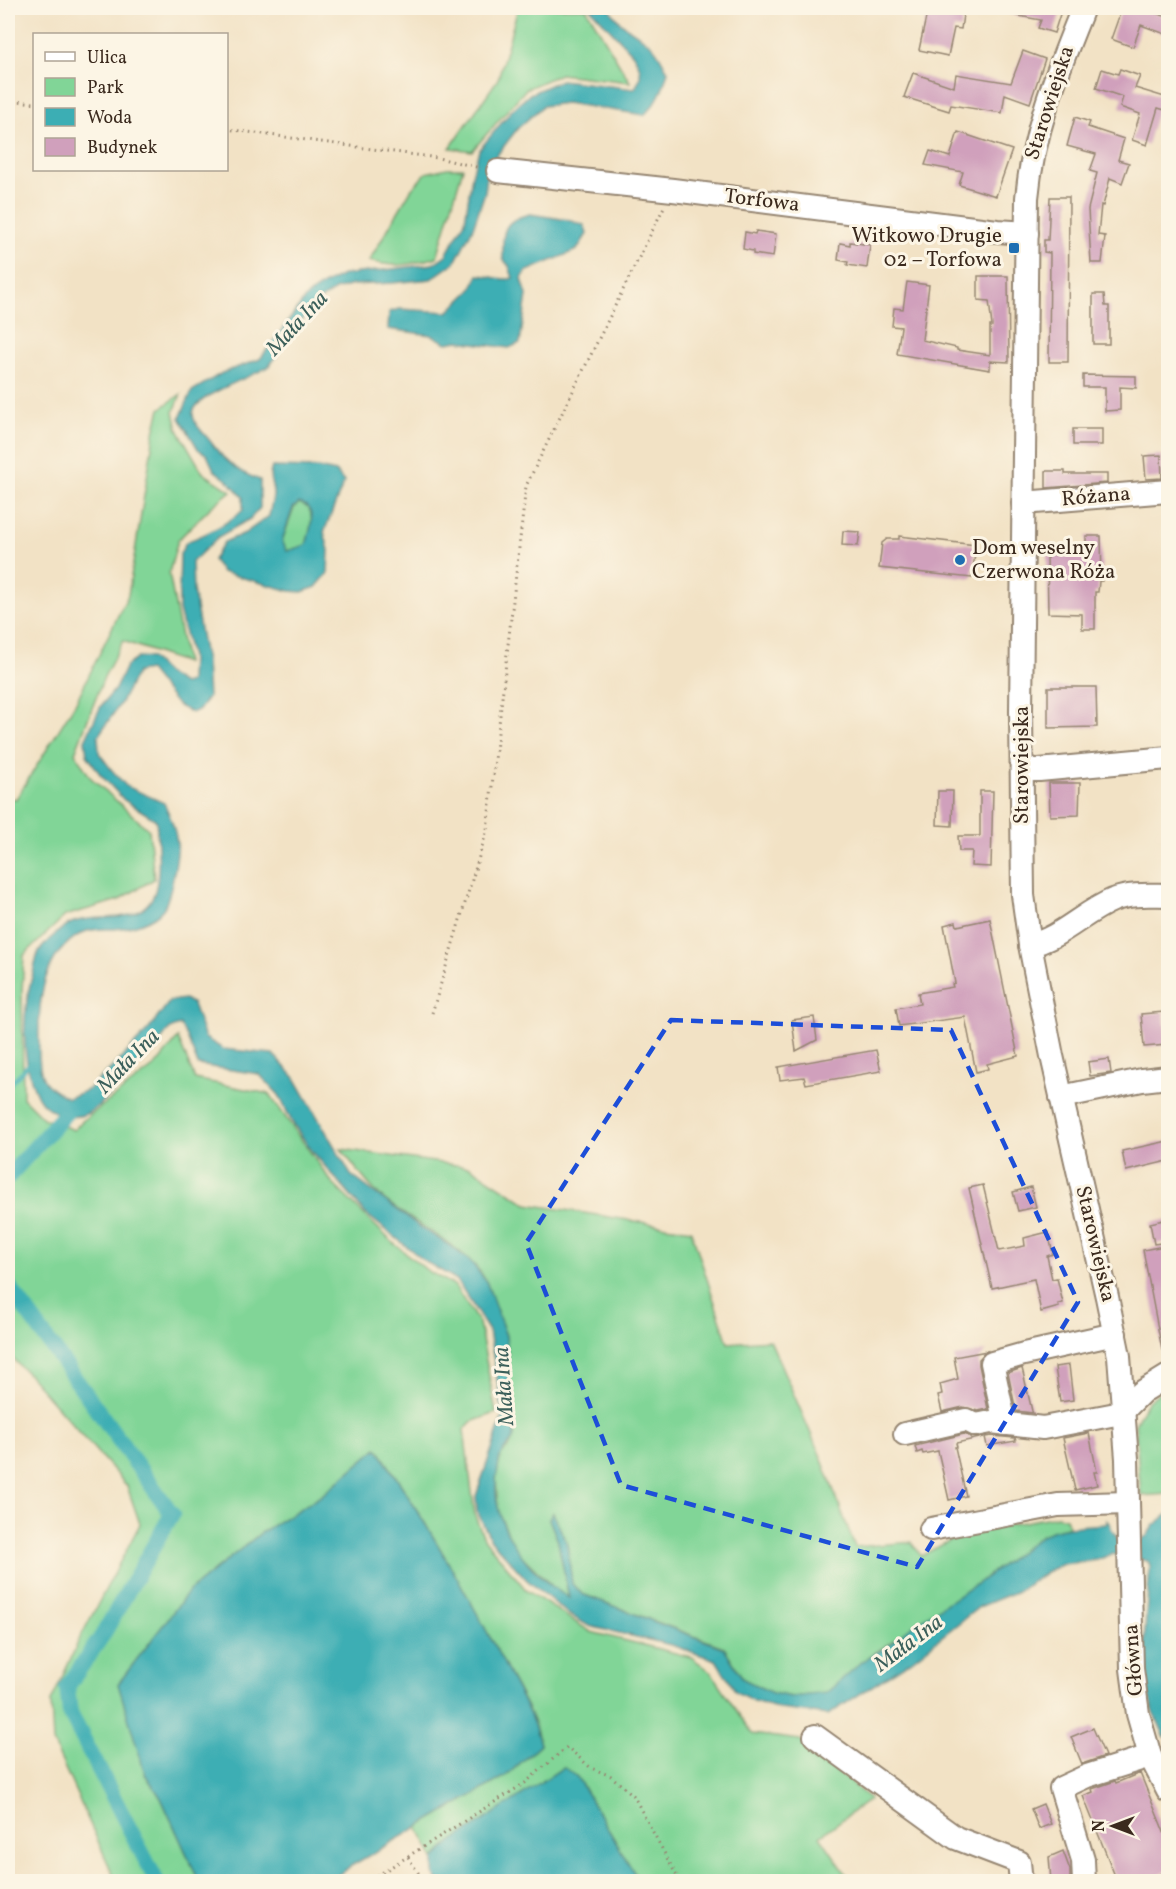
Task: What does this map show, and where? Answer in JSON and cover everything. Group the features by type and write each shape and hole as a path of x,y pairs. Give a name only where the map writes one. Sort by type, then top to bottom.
{"street":[{"name":"Starowiejska","path":"1083,8 1037,130 1029,170 1023,503 1023,895 1030,945 1061,1097 1114,1334 1124,1410 1128,1513"},
{"name":"Torfowa","path":"498,171 1027,233"},
{"name":"Różana","path":"1023,503 1168,491"},
{"path":"1022,770 1168,758"},
{"path":"1030,945 1056,934 1112,900 1131,895 1168,895"},
{"path":"1061,1097 1142,1080 1168,1077"},
{"path":"1005,1424 992,1363 1114,1334"},
{"path":"905,1434 966,1420 976,1425 992,1422 1043,1428 1124,1410 1142,1392 1168,1376"},
{"path":"931,1529 1058,1505 1128,1513"},
{"name":"Główna","path":"1128,1513 1132,1669 1137,1714 1150,1756 1168,1791"},
{"path":"815,1736 956,1838 1019,1862 1021,1881"},
{"path":"1084,1881 1083,1860 1061,1788 1087,1776 1150,1756"}],"path":[{"path":"8,100 33,103"},
{"path":"228,129 468,164"},
{"path":"432,1013 487,830 526,486 673,190"},
{"path":"367,1881 525,1783 567,1747 591,1768 611,1776 633,1795 680,1881"},
{"path":"408,1857 424,1881"}],"highlighted area":[{"path":"671,1020 951,1030 1078,1302 917,1567 621,1485 526,1243"}],"green space":[{"path":"518,8 586,8 630,82 560,74 526,89 472,151 450,148 498,79"},
{"path":"447,168 463,168 437,257 403,265 369,261 411,190 426,173"},
{"path":"181,394 174,412 178,430 203,473 231,491 178,540 169,573 186,663 123,641 104,677 75,753 90,777 149,830 154,879 119,900 65,916 24,955 23,1098 43,1118 74,1130 81,1122 156,1065 178,1038 195,1079 269,1094 333,1184 392,1242 428,1271 454,1285 479,1323 496,1413 471,1422 464,1430 475,1516 485,1540 527,1591 591,1632 691,1657 710,1671 752,1734 800,1740 870,1799 820,1836 851,1881 639,1881 577,1777 564,1767 451,1842 434,1859 418,1827 506,1776 540,1745 526,1704 475,1610 428,1528 377,1448 321,1496 262,1532 189,1591 145,1774 161,1798 199,1881 116,1881 53,1742 51,1702 79,1640 140,1524 127,1486 8,1354 8,798 16,799 75,704 128,595 160,409"},
{"path":"299,503 309,510 312,520 306,546 287,551 282,541 294,508"},
{"path":"341,1149 470,1167 527,1204 691,1230 728,1343 770,1340 821,1457 855,1547 912,1542 921,1556 964,1533 1057,1516 1066,1518 1069,1526 1042,1535 978,1583 863,1661 826,1694 792,1697 772,1693 743,1679 724,1647 582,1594 572,1584 567,1544 553,1513 550,1519 558,1541 569,1599 552,1586 516,1550 498,1512 496,1477 501,1454 510,1446 514,1436 513,1411 506,1336 486,1281 465,1256 403,1214 376,1192"},
{"path":"1168,1386 1168,1494 1141,1496 1135,1424 1147,1402"}],"water":[{"name":"Mała Ina","path":"590,8 610,8 617,19 649,43 660,56 668,71 659,95 649,110 644,115 566,103 543,106 518,128 497,155 487,176 485,192 473,228 455,262 431,279 352,285 335,290 315,304 295,329 290,331 269,366 214,393 196,407 193,414 195,421 220,454 238,469 260,480 260,508 250,519 218,537 192,562 193,590 206,662 208,697 200,709 192,713 177,705 149,670 137,672 120,704 98,736 99,753 126,786 164,803 177,842 175,866 166,904 159,914 134,926 86,931 69,942 58,954 45,980 42,995 39,1026 41,1074 50,1087 68,1098 87,1090 149,1029 170,1001 185,999 193,1004 205,1038 223,1049 273,1054 295,1078 351,1175 420,1227 452,1247 471,1262 486,1281 506,1336 514,1436 500,1457 496,1488 498,1507 504,1526 525,1559 538,1574 569,1598 558,1541 549,1519 553,1513 567,1544 572,1584 582,1594 724,1648 743,1679 772,1693 792,1697 826,1693 863,1661 978,1583 1042,1535 1065,1528 1106,1524 1106,1520 1119,1540 1137,1542 1147,1536 1153,1526 1168,1514 1168,1737 1165,1738 1152,1708 1145,1673 1144,1655 1150,1566 1148,1561 1112,1554 1097,1560 1063,1564 1050,1570 1018,1591 979,1607 912,1660 828,1715 780,1709 754,1701 736,1692 716,1660 671,1645 589,1626 568,1614 527,1580 491,1540 477,1511 476,1496 503,1416 489,1331 457,1280 426,1262 366,1214 312,1151 292,1122 279,1095 259,1074 198,1065 180,1025 169,1030 105,1099 86,1114 66,1116 52,1111 38,1097 32,1083 26,1052 25,1019 29,988 39,951 50,938 69,924 84,920 125,916 144,908 151,900 157,883 156,820 124,800 100,774 87,755 85,740 101,706 115,689 126,666 139,657 151,658 167,674 183,684 190,682 191,657 179,610 180,554 186,542 216,529 243,510 243,497 214,470 207,455 198,449 180,418 192,391 222,373 260,359 307,296 323,285 343,275 433,264 446,255 465,221 472,175 479,150 512,110 530,94 561,80 634,89 640,76 636,59"},
{"path":"530,214 584,225 587,234 577,250 525,272 522,279 527,295 520,343 509,348 458,341 447,343 431,335 388,329 389,312 399,309 448,312 471,290 478,275 513,278 509,266 503,259 504,234 514,220"},
{"path":"272,467 318,468 336,472 344,482 324,532 329,550 328,573 316,587 302,592 290,591 222,572 213,560 224,542 245,533 269,516 273,496","holes":["299,503 305,506 312,520 306,545 287,551 282,541 293,508"]},
{"path":"377,1448 474,1607 524,1703 534,1724 540,1745 506,1776 329,1881 199,1881 161,1798 145,1774 118,1684 189,1591 262,1532 321,1496"},
{"path":"564,1767 577,1777 639,1881 438,1881 434,1875 434,1859 451,1842"}],"building":[{"path":"928,8 964,8 961,29 954,28 948,56 919,50"},
{"path":"1008,8 1062,8 1054,33 1038,28 1041,20 1008,14"},
{"path":"1122,8 1145,13 1145,10 1168,17 1168,35 1141,25 1133,47 1111,39"},
{"path":"1023,51 1045,59 1030,103 1005,94 1002,113 951,105 949,111 904,97 913,73 954,87 956,74 1011,83"},
{"path":"1102,69 1118,74 1120,69 1140,76 1135,88 1168,98 1168,111 1158,108 1147,145 1132,140 1140,114 1120,107 1123,97 1096,88"},
{"path":"1075,117 1090,122 1088,127 1124,139 1118,160 1129,163 1122,183 1110,178 1103,206 1101,205 1098,235 1105,236 1102,263 1091,263 1088,209 1097,173 1090,171 1096,154 1067,146"},
{"path":"958,132 1012,150 996,196 959,185 963,172 925,165 930,151 950,157"},
{"path":"1050,197 1069,197 1068,362 1049,362 1050,253 1044,252 1044,240 1048,240"},
{"path":"756,231 776,234 773,257 753,254 753,251 743,249 745,232 755,234"},
{"path":"850,242 870,245 867,268 847,265 848,262 838,260 840,243 850,245"},
{"path":"978,276 1008,276 1009,362 990,361 990,370 897,354 901,327 892,326 894,308 903,309 907,282 929,285 922,340 957,348 957,350 990,355 990,326 992,326 989,301 978,300"},
{"path":"1093,294 1104,294 1105,306 1109,306 1109,344 1093,344"},
{"path":"1083,375 1136,376 1136,388 1120,387 1120,410 1105,411 1105,387 1083,387"},
{"path":"1073,429 1102,429 1102,445 1073,445"},
{"path":"1161,455 1162,478 1146,479 1144,456"},
{"path":"1046,471 1065,471 1065,474 1107,474 1107,483 1046,488"},
{"path":"843,531 860,532 858,546 842,545"},
{"path":"899,536 976,545 972,578 879,568 882,543 887,539 899,539"},
{"path":"1086,536 1101,536 1102,581 1099,581 1098,592 1095,592 1095,629 1082,629 1082,614 1048,613 1047,555 1086,554"},
{"path":"1048,687 1096,687 1097,727 1048,728"},
{"path":"1049,783 1080,783 1079,815 1050,816"},
{"path":"938,791 953,791 952,826 937,825"},
{"path":"980,791 993,791 991,867 971,866 972,851 959,851 958,836 980,836"},
{"path":"990,919 1018,1056 987,1064 988,1069 976,1072 965,1017 899,1026 896,1008 920,1004 918,993 953,987 952,984 955,983 944,925 956,922 957,926"},
{"path":"1164,1012 1167,1045 1144,1047 1141,1014"},
{"path":"814,1017 817,1040 796,1051 792,1020"},
{"path":"876,1050 881,1071 806,1084 804,1077 780,1080 778,1067"},
{"path":"1109,1059 1111,1073 1090,1076 1088,1062"},
{"path":"1168,1141 1168,1161 1126,1171 1122,1151"},
{"path":"983,1185 999,1251 1025,1246 1024,1238 1048,1232 1053,1254 1047,1256 1052,1279 1057,1278 1063,1303 1058,1304 1059,1307 1041,1312 1034,1279 992,1288 969,1188"},
{"path":"1031,1187 1036,1207 1018,1211 1013,1192"},
{"path":"1168,1219 1168,1242 1154,1244 1150,1223"},
{"path":"1164,1246 1168,1271 1168,1349 1162,1350 1143,1250"},
{"path":"987,1351 979,1359 979,1365 988,1409 978,1411 963,1407 942,1412 938,1395 942,1394 940,1384 958,1379 954,1357"},
{"path":"1069,1365 1073,1400 1060,1402 1055,1367"},
{"path":"1022,1368 1033,1413 1016,1411 1008,1373"},
{"path":"1089,1433 1097,1472 1094,1472 1097,1485 1075,1490 1063,1438"},
{"path":"964,1434 971,1437 984,1437 956,1443 966,1496 949,1500 938,1451 917,1453 915,1446"},
{"path":"985,1437 1015,1438 1016,1441 987,1446"},
{"path":"1093,1728 1105,1756 1082,1764 1071,1737"},
{"path":"1140,1773 1168,1842 1168,1871 1143,1881 1117,1881 1083,1796 1093,1792 1092,1789 1115,1781 1116,1783"},
{"path":"1043,1804 1051,1824 1039,1829 1031,1809"},
{"path":"1063,1851 1070,1870 1070,1881 1051,1881 1049,1857"}],"waterway":[{"path":"8,1086 31,1062"},
{"path":"8,1177 73,1105"},
{"path":"8,1285 172,1514 102,1636 67,1687 70,1713 157,1882"}],"place":[{"name":"Witkowo Drugie 02 – Torfowa","path":"1014,248"},
{"name":"Dom weselny Czerwona Róża","path":"960,560"}]}
